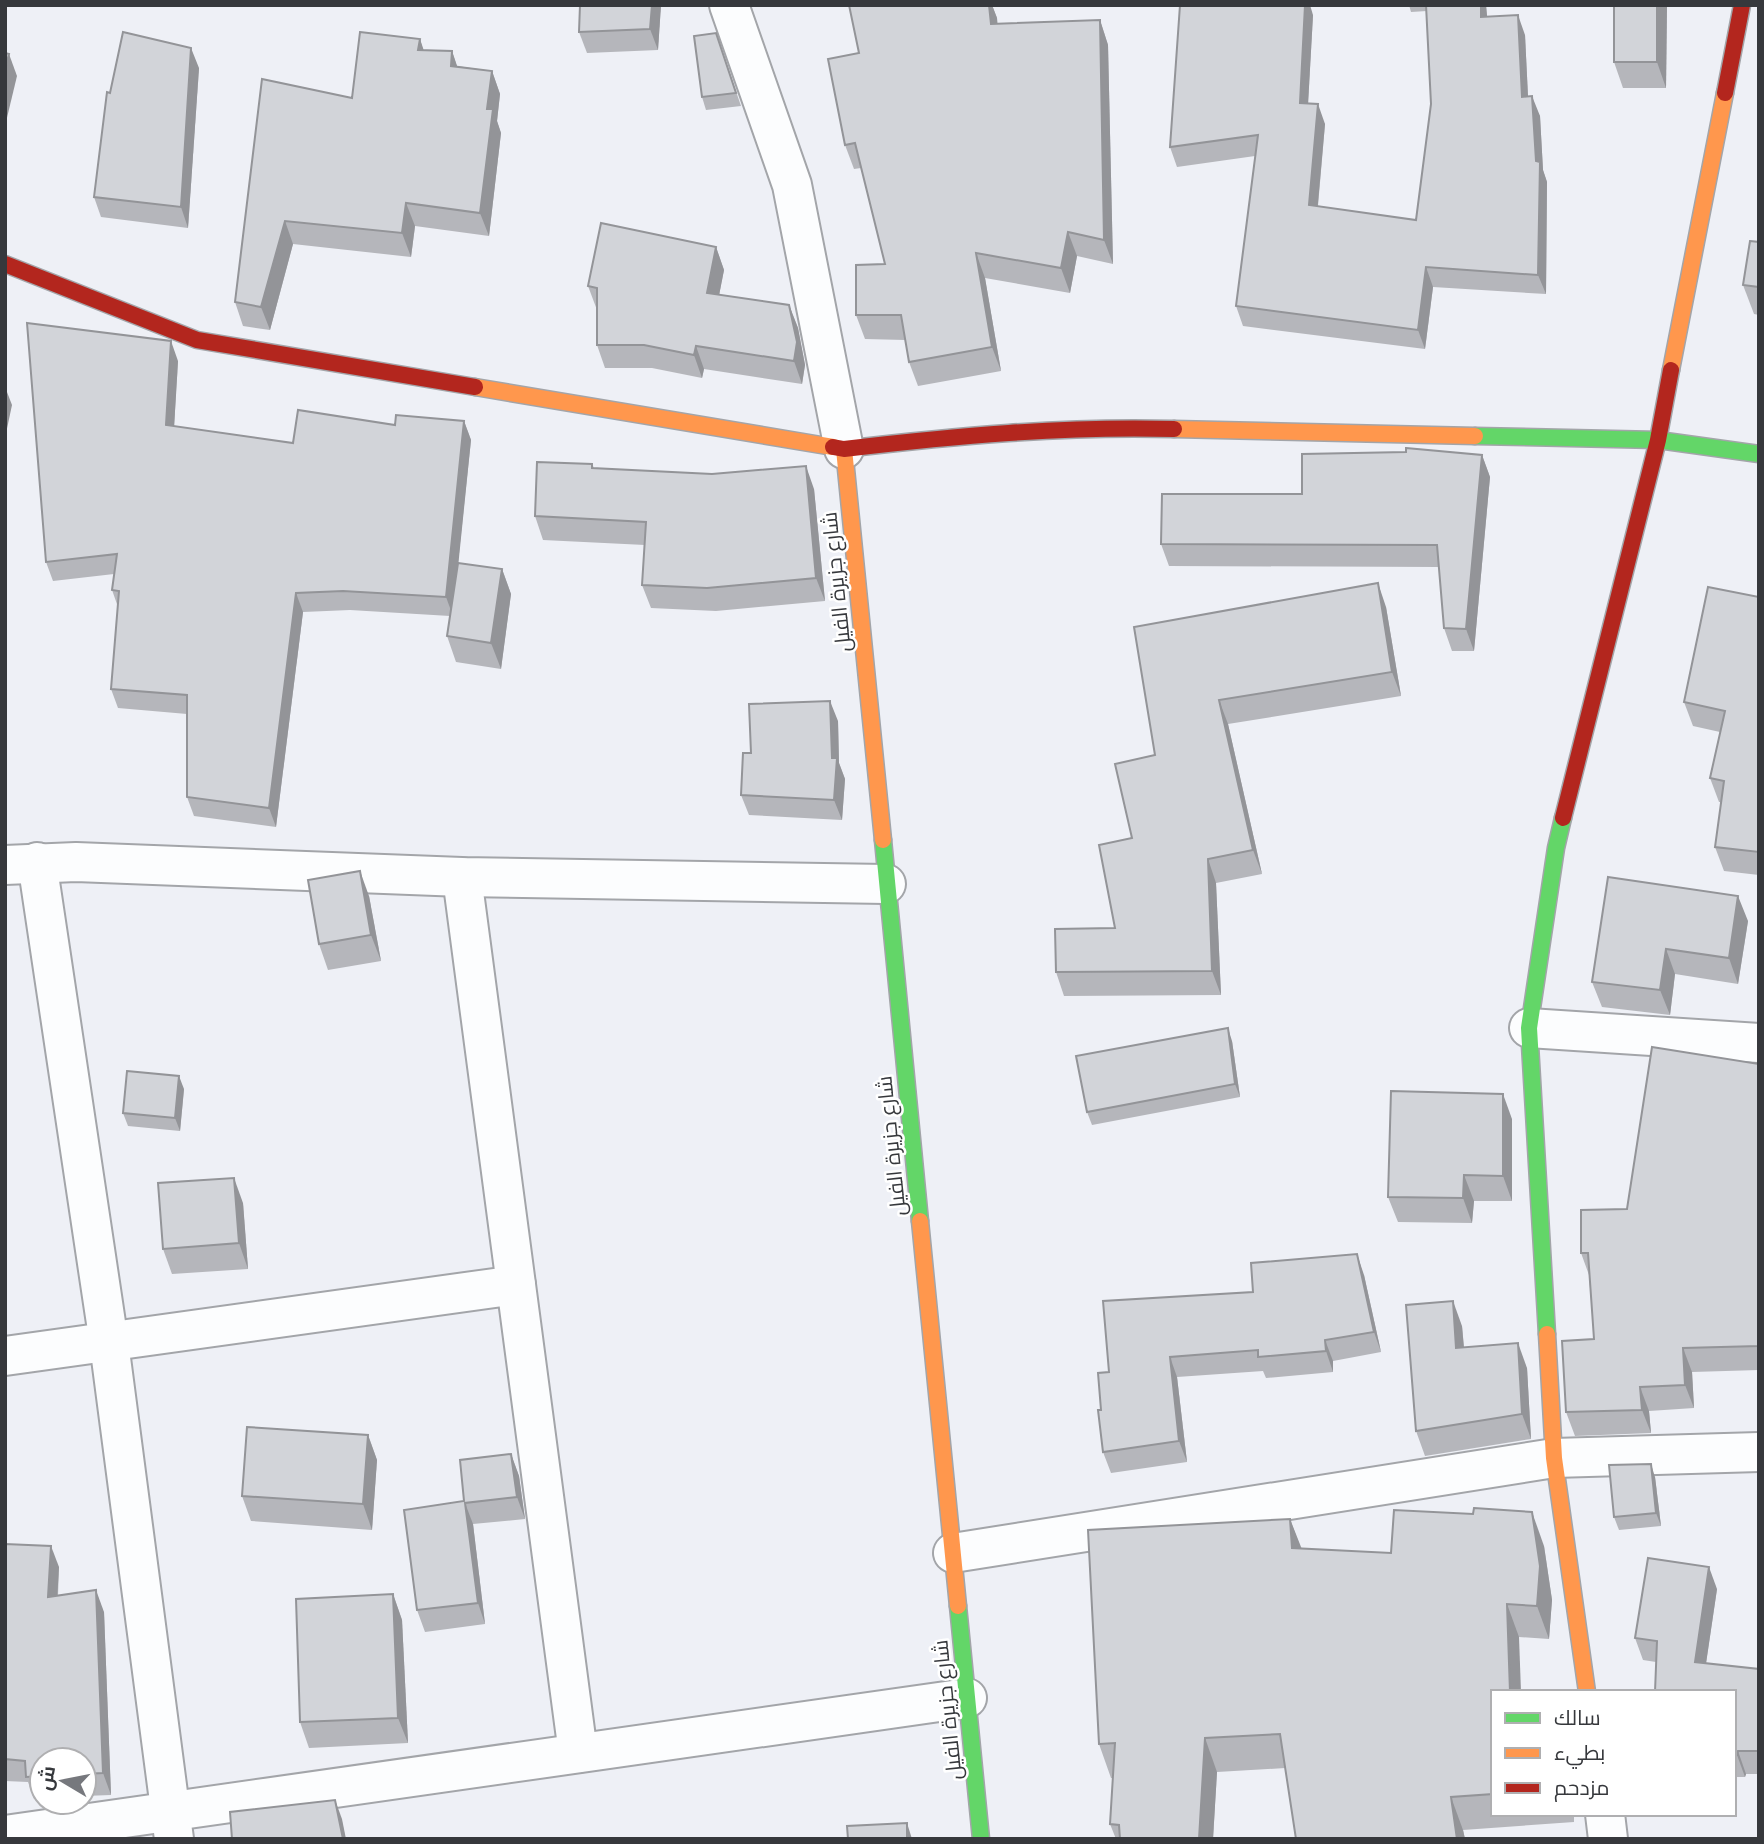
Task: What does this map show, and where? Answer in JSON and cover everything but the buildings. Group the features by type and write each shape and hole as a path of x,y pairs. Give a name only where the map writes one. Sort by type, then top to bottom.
{"street":[{"path":"729,5 792,185 844,449"},
{"path":"1587,1690 1554,1458 1529,1028 1556,848 1658,440 1742,5"},
{"path":"5,264 197,340 844,449 975,433 1109,427 1658,440 1759,454"},
{"name":"شارع جزيرة الفيل","path":"844,449 981,1839"},
{"path":"173,1825 109,1343 21,864 462,877 886,884"},
{"path":"462,877 578,1753"},
{"path":"1529,1028 1759,1043"},
{"path":"5,1356 516,1285"},
{"path":"953,1553 1554,1458 1759,1452"},
{"path":"5,1835 173,1825 578,1753 967,1698"},
{"path":"1605,1816 1608,1839"}],"traffic: fast":[{"path":"1475,436 1658,440 1759,454"},
{"path":"1547,1334 1529,1028 1556,848 1563,818"},
{"path":"883,840 920,1221"},
{"path":"958,1606 981,1839"}],"traffic: slow":[{"path":"1671,370 1725,93"},
{"path":"475,387 833,447"},
{"path":"1174,429 1475,436"},
{"path":"844,449 883,840"},
{"path":"920,1221 958,1606"},
{"path":"1547,1334 1554,1458 1587,1690"}],"traffic: jam":[{"path":"1725,93 1742,5"},
{"path":"5,264 197,340 475,387"},
{"path":"1563,818 1658,440 1671,370"},
{"path":"833,447 844,449 967,436 1050,431 1174,429"}]}
